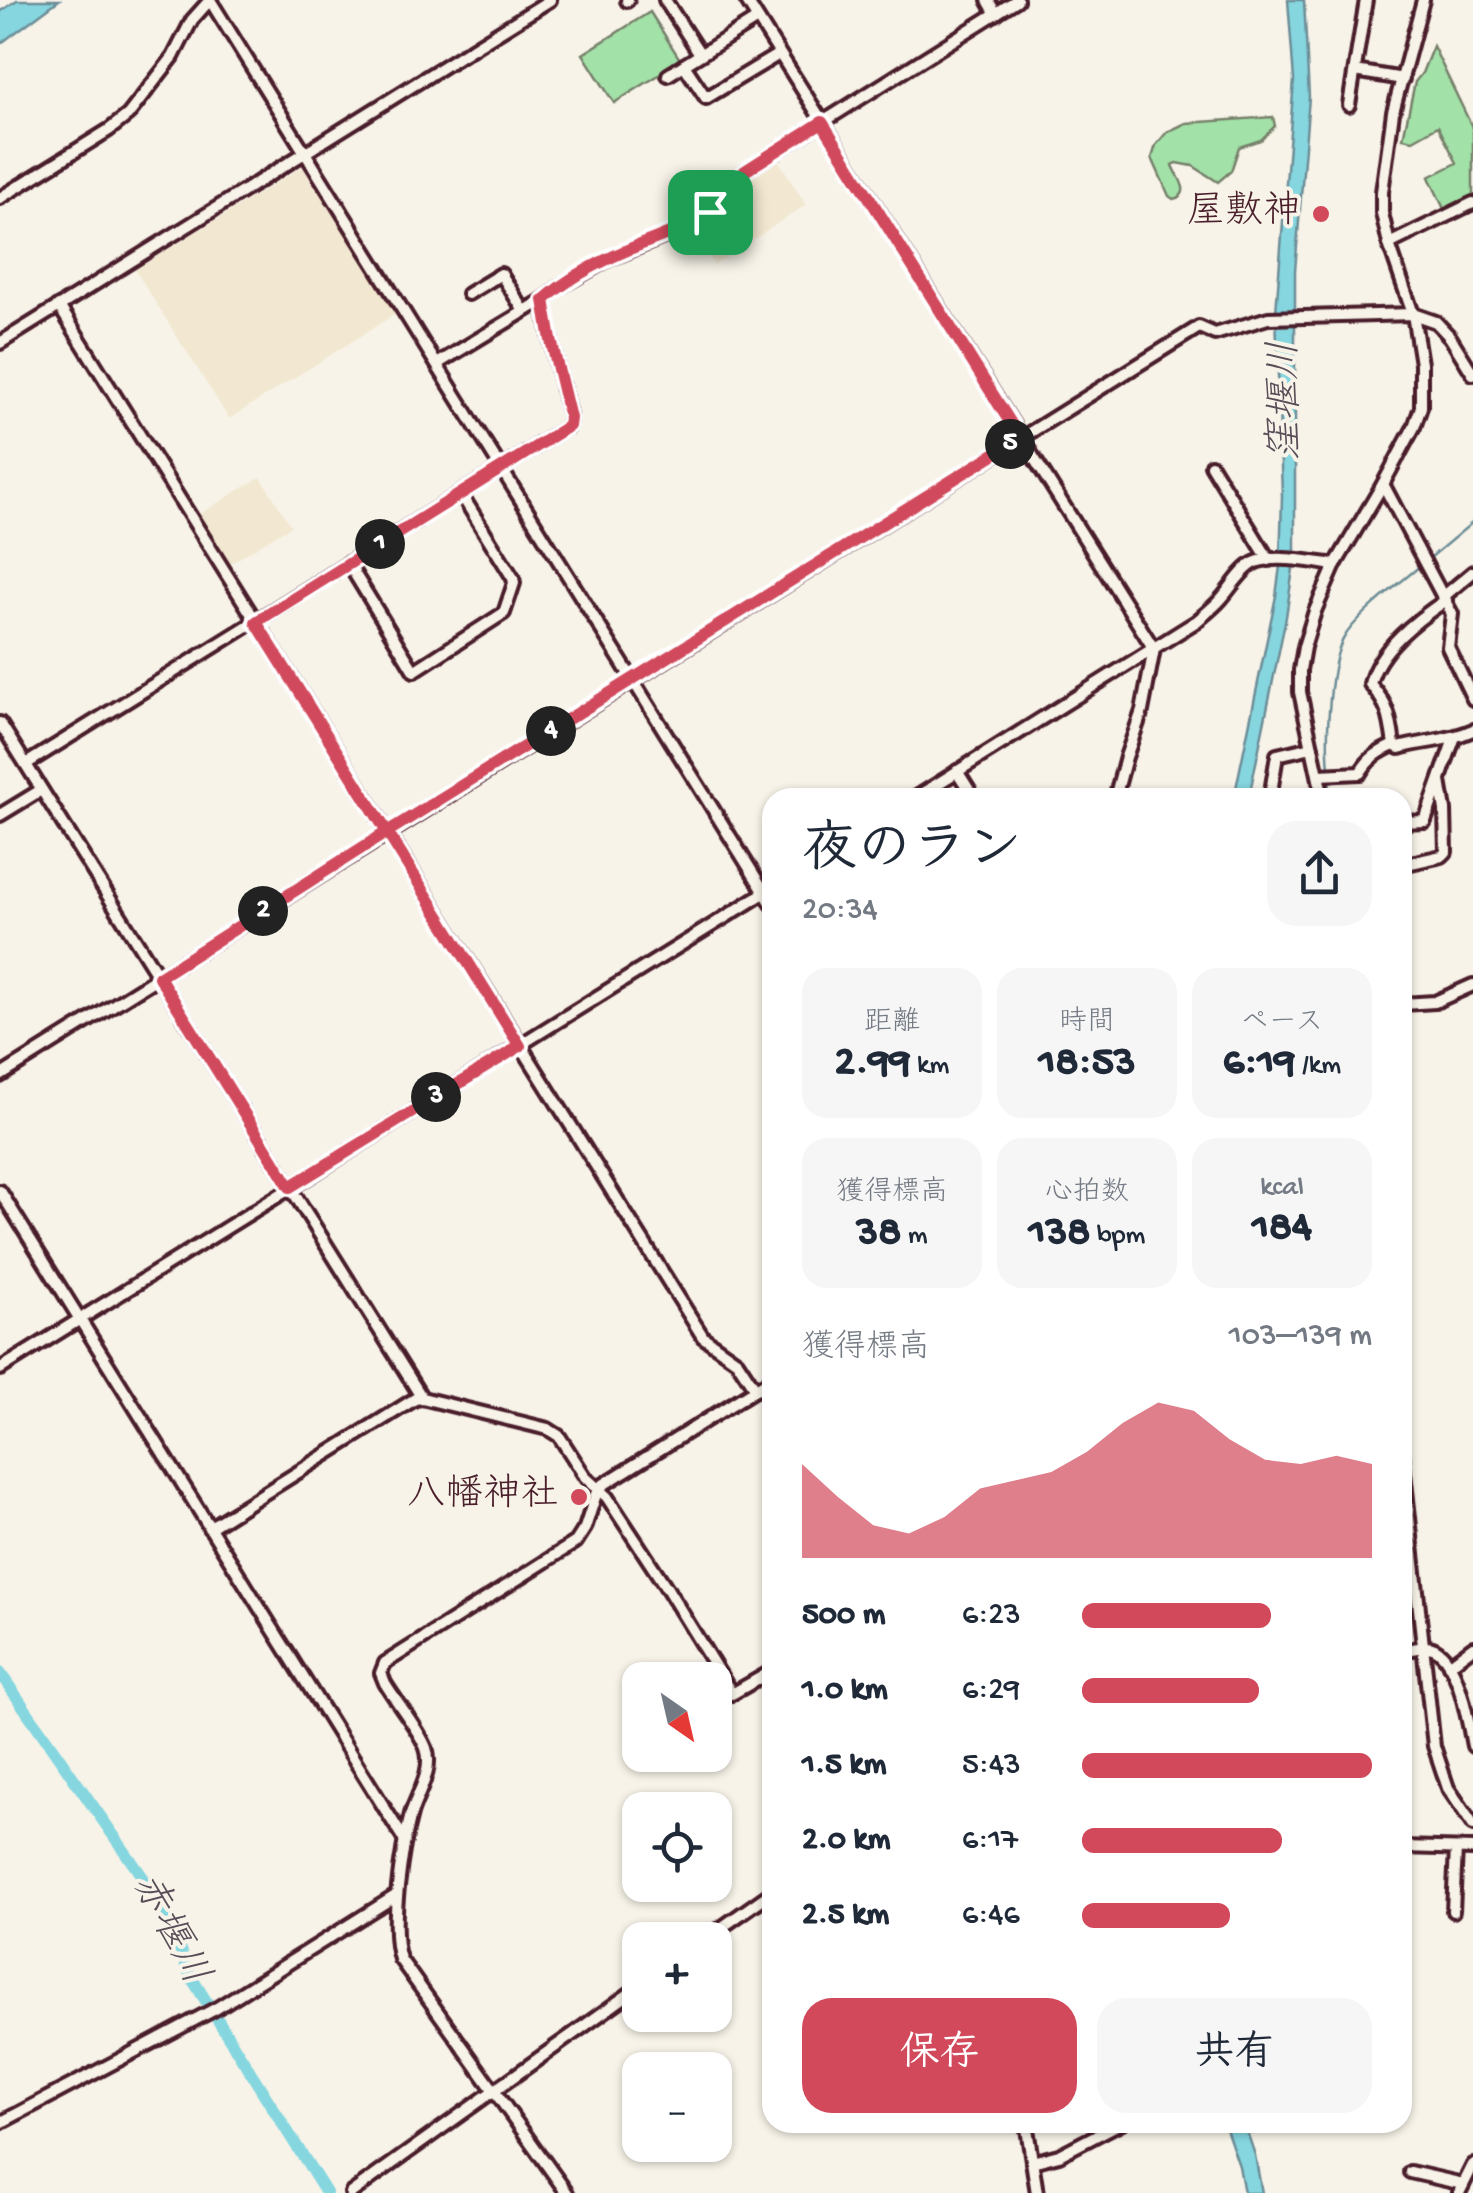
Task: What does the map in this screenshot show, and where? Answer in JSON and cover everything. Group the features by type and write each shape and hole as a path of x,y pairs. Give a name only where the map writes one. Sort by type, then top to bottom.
{"street":[{"path":"0,198 128,115 172,57 192,20 210,0 633,680 762,879"},
{"path":"0,343 550,0"},
{"path":"665,0 700,54"},
{"path":"746,0 1154,648 1142,710 1118,788"},
{"path":"988,0 996,14"},
{"path":"437,364 619,254 691,226 710,212 745,171 1017,0"},
{"path":"1350,105 1366,0"},
{"path":"1321,788 1300,692 1300,670 1315,611 1334,565 1384,484 1421,407 1422,364 1413,314 1389,244 1382,192 1393,112 1423,0"},
{"path":"668,74 758,19"},
{"path":"684,65 706,98 779,54"},
{"path":"1355,71 1403,79"},
{"path":"1389,244 1473,204"},
{"path":"468,294 501,274 524,312"},
{"path":"26,764 569,426 544,300"},
{"path":"59,306 703,1337 737,1361 756,1390"},
{"path":"0,1076 1198,327 1214,334 1268,318 1413,314 1436,322 1473,374"},
{"path":"1212,465 1270,560"},
{"path":"1384,484 1446,598 1452,614 1448,648 1473,699"},
{"path":"348,563 414,671 504,613 514,583 461,494"},
{"path":"931,788 1197,620 1256,562 1334,565"},
{"path":"1473,572 1414,621 1373,672 1370,684 1385,701 1394,744 1399,748 1454,738 1473,730"},
{"path":"0,723 422,1398"},
{"path":"1412,822 1425,821 1454,738"},
{"path":"1319,775 1360,773 1375,754 1394,744"},
{"path":"1272,788 1277,755 1312,747"},
{"path":"957,771 968,788"},
{"path":"1412,863 1446,852 1440,781"},
{"path":"0,815 42,790"},
{"path":"0,1369 762,894"},
{"path":"1412,1003 1435,1002 1473,985"},
{"path":"0,1192 406,1842"},
{"path":"567,2193 396,1947 397,1895 412,1812 425,1777 427,1749 381,1672 385,1663 576,1542 586,1528 598,1488 762,1386"},
{"path":"209,1528 415,1399 548,1428 559,1436 586,1478 607,1497 732,1694 762,1679"},
{"path":"1412,1542 1434,1746 1448,1788 1473,1825"},
{"path":"1448,1665 1473,1647"},
{"path":"1412,1650 1434,1649 1448,1665 1457,1680 1473,1746"},
{"path":"1412,1847 1473,1850"},
{"path":"1453,1911 1456,1849"},
{"path":"0,2123 212,2011 397,1895"},
{"path":"730,1922 762,1899"},
{"path":"350,2193 622,1999"},
{"path":"1028,2133 1038,2193"},
{"path":"1032,2162 1060,2155 1101,2133"},
{"path":"1410,2172 1461,2188 1473,2164"}],"shaded area":[{"path":"777,158 806,205 714,265 694,232 750,175"},
{"path":"305,165 397,313 229,419 135,270"},
{"path":"261,477 291,526 226,566 196,516"}],"green space":[{"path":"650,12 681,61 614,103 583,54"},
{"path":"1433,46 1473,129 1473,200 1446,213 1429,177 1457,163 1438,126 1413,140 1403,138 1415,82"},
{"path":"1273,117 1275,126 1261,140 1239,147 1231,171 1218,182 1193,166 1173,165 1183,190 1179,197 1169,196 1152,158 1156,145 1167,132 1186,123"}],"water":[{"path":"17,0 59,0 0,44 0,12"},
{"name":"窪堰川","path":"1288,0 1304,0 1309,97 1295,271 1295,555 1251,788 1236,788 1280,566 1282,496 1276,312 1294,80"},
{"path":"1227,2133 1247,2133 1262,2193 1244,2193"}],"waterway":[{"path":"1430,558 1473,522"},
{"path":"1329,768 1330,700 1340,647 1359,619 1420,566"},
{"path":"1329,779 1330,788"},
{"name":"赤堰川","path":"0,1673 160,1902 191,1977 326,2193"}],"place":[{"name":"屋敷神","path":"1321,214"},
{"name":"八幡神社","path":"579,1497"}],"route":[{"path":"710,212 691,226 609,259 544,300 569,426 256,622 387,832 159,977 290,1187 520,1046 387,832 1020,438 822,122 745,171 710,212"}]}
